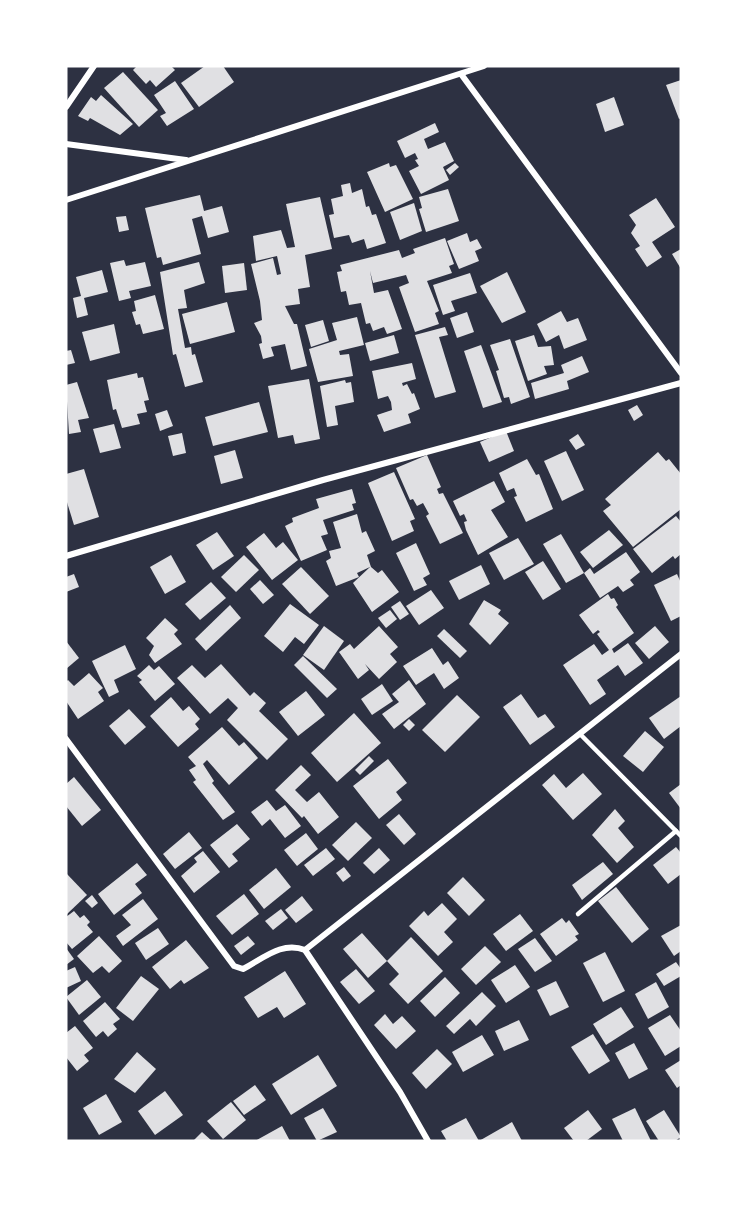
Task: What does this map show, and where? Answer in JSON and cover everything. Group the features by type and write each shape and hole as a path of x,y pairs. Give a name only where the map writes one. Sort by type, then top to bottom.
{"street":[{"path":"66,107 94,66"},
{"path":"66,200 484,66"},
{"path":"461,74 681,373"},
{"path":"66,144 189,160"},
{"path":"66,556 323,480 681,383"},
{"path":"305,950 681,654"},
{"path":"66,739 234,966 243,969 282,947 295,946 305,950 400,1092 428,1141"}],"lane":[{"path":"580,734 681,836"},
{"path":"578,914 676,831"}],"building":[{"path":"137,66 171,66 175,70 156,87 150,80 146,84 133,70"},
{"path":"205,66 223,66 234,82 199,107 181,83"},
{"path":"123,72 158,110 139,127 104,88"},
{"path":"681,80 681,118 679,119 666,85"},
{"path":"175,81 194,109 167,126 160,116 166,113 154,95"},
{"path":"101,95 133,124 120,135 90,118 88,121 78,116 91,97 96,101"},
{"path":"614,97 624,125 605,132 596,104"},
{"path":"435,123 439,132 424,139 428,149 445,142 454,161 443,167 449,180 421,194 409,171 419,166 415,160 418,159 415,153 405,158 397,141"},
{"path":"389,163 390,167 396,165 413,199 385,212 367,172"},
{"path":"455,163 459,167 450,175 446,170"},
{"path":"350,183 352,193 362,189 366,207 369,206 372,215 376,214 386,243 367,249 364,239 352,243 349,235 334,238 329,215 334,214 331,199 343,196 341,185"},
{"path":"448,189 459,221 426,232 419,209 422,208 419,197"},
{"path":"200,195 204,211 222,206 229,232 208,238 202,216 192,219 201,254 163,265 161,257 157,258 145,208"},
{"path":"320,197 332,249 305,255 310,287 298,289 300,304 285,306 294,324 297,324 307,366 291,370 285,344 271,347 274,356 263,359 259,344 262,343 261,336 254,323 262,320 251,264 273,258 277,275 281,274 277,256 256,261 253,236 281,230 287,248 295,247 286,204"},
{"path":"656,198 675,227 652,242 662,257 647,267 635,249 640,246 631,233 636,225 629,215"},
{"path":"414,203 422,231 400,240 390,212"},
{"path":"126,216 129,230 119,232 116,217"},
{"path":"467,233 470,242 477,239 482,248 475,251 479,261 459,269 447,241"},
{"path":"445,238 454,264 449,266 452,273 427,281 439,311 435,313 439,324 415,332 399,287 409,283 406,275 373,283 370,271 374,293 388,290 402,329 387,334 384,327 373,331 370,323 366,324 361,303 349,305 346,291 341,292 337,272 342,271 340,265 399,250 402,258 415,253 413,249"},
{"path":"681,249 681,269 672,254"},
{"path":"124,260 126,266 145,262 151,286 129,291 131,298 119,301 110,263"},
{"path":"199,262 205,283 184,290 187,308 178,309 185,348 191,347 192,355 195,354 203,382 185,387 176,354 173,355 160,272"},
{"path":"244,263 247,290 225,293 222,266"},
{"path":"102,270 108,292 84,298 88,315 77,318 73,298 81,296 76,277"},
{"path":"507,272 526,312 502,323 480,286"},
{"path":"470,273 477,293 451,301 455,311 443,315 433,285"},
{"path":"155,295 164,329 143,334 140,324 136,325 132,312 136,311 134,301"},
{"path":"227,302 235,332 190,344 182,314"},
{"path":"561,311 567,322 578,318 587,340 564,349 559,335 546,342 537,324"},
{"path":"467,312 474,332 457,338 450,318"},
{"path":"357,317 364,345 339,351 340,355 349,354 353,376 318,382 309,349 337,340 332,323"},
{"path":"323,320 329,341 311,347 305,325"},
{"path":"114,324 120,353 90,361 82,332"},
{"path":"445,327 448,335 439,337 456,392 435,398 415,335"},
{"path":"394,335 399,353 370,361 365,343"},
{"path":"534,335 538,347 551,346 554,365 544,366 547,374 528,381 515,341"},
{"path":"510,339 530,397 511,404 509,397 504,398 496,371 499,370 490,345"},
{"path":"481,345 502,402 483,408 464,351"},
{"path":"71,350 75,363 66,365 66,351"},
{"path":"582,356 589,372 567,381 569,389 535,399 531,383 564,373 561,365"},
{"path":"412,363 416,379 402,383 403,386 407,384 412,394 414,393 420,409 408,414 411,423 384,432 377,415 392,410 391,402 388,396 378,399 372,371"},
{"path":"137,373 138,378 143,377 149,400 144,401 147,412 137,414 140,424 122,428 116,409 113,410 107,380"},
{"path":"309,379 320,439 295,444 293,435 278,438 268,386"},
{"path":"345,380 346,383 351,382 354,402 335,406 338,425 327,427 320,386"},
{"path":"77,382 89,418 78,420 81,432 69,434 66,385"},
{"path":"259,402 268,432 213,446 205,417"},
{"path":"637,405 643,415 634,421 628,410"},
{"path":"167,410 173,426 160,431 155,414"},
{"path":"114,424 121,448 100,453 93,429"},
{"path":"506,431 514,451 489,462 480,442"},
{"path":"182,433 186,453 173,456 168,436"},
{"path":"578,434 585,445 576,450 569,440"},
{"path":"235,450 243,478 221,484 214,456"},
{"path":"566,451 584,490 562,501 544,461"},
{"path":"658,452 666,461 669,459 681,474 681,509 633,547 603,511 611,505 605,499"},
{"path":"427,455 441,487 437,489 439,494 443,493 463,533 440,544 426,516 429,514 423,503 417,506 413,499 410,500 396,468"},
{"path":"527,459 536,475 539,474 553,509 526,522 514,497 517,496 514,488 507,491 499,473"},
{"path":"84,469 99,517 74,525 66,499 66,474"},
{"path":"394,472 415,519 410,521 414,531 392,541 368,483"},
{"path":"494,481 505,502 491,510 508,537 478,555 466,530 464,522 467,521 464,514 460,516 453,501"},
{"path":"352,489 356,503 352,504 354,510 323,520 328,534 321,536 327,550 301,561 285,526 293,522 292,518 319,508 316,499"},
{"path":"357,514 362,533 366,531 375,551 367,555 371,567 378,573 382,570 399,592 372,612 353,583 370,567 357,573 359,577 336,586 326,561 331,558 329,551 341,548 333,522"},
{"path":"676,516 681,522 681,554 675,559 673,556 652,573 633,549"},
{"path":"609,530 623,545 593,568 580,552"},
{"path":"217,532 234,556 213,570 196,545"},
{"path":"264,533 276,548 283,542 298,560 272,580 246,547"},
{"path":"561,534 584,573 566,583 543,544"},
{"path":"518,538 534,564 504,580 489,553"},
{"path":"416,543 430,574 423,578 427,585 414,591 396,553"},
{"path":"626,552 640,572 630,580 634,585 623,592 618,586 600,598 584,573 590,568 594,574"},
{"path":"171,555 186,582 165,594 150,567"},
{"path":"244,555 259,570 236,592 221,577"},
{"path":"543,561 561,589 543,600 525,572"},
{"path":"481,565 490,584 459,600 449,581"},
{"path":"301,567 329,596 310,614 282,584"},
{"path":"74,574 79,587 66,592 66,577"},
{"path":"677,574 681,583 681,616 671,621 654,585"},
{"path":"260,580 274,595 263,604 250,589"},
{"path":"211,582 226,598 200,620 185,604"},
{"path":"431,590 444,608 419,625 406,606"},
{"path":"608,594 611,599 614,598 618,605 616,607 634,633 612,649 614,653 628,643 643,663 625,676 618,665 597,680 606,694 590,705 563,665 594,644 602,655 609,650 597,634 600,632 598,630 593,634 579,615"},
{"path":"484,600 501,610 498,614 509,623 490,645 469,624"},
{"path":"400,601 409,614 400,620 391,607"},
{"path":"290,604 319,625 304,644 295,637 283,652 264,636"},
{"path":"230,605 241,618 206,651 195,639"},
{"path":"390,610 397,619 386,628 378,618"},
{"path":"165,618 178,630 174,634 182,644 155,663 149,655 154,646 146,638"},
{"path":"324,626 344,641 324,670 303,655"},
{"path":"379,626 398,647 390,654 397,662 379,679 365,664 369,670 358,679 339,652 350,644 354,649"},
{"path":"655,626 669,642 649,659 635,643"},
{"path":"444,629 467,651 460,658 437,636"},
{"path":"66,641 79,658 66,669"},
{"path":"125,645 136,669 114,680 119,692 109,697 92,661"},
{"path":"432,648 443,665 448,661 459,678 444,689 434,673 416,685 403,666"},
{"path":"303,656 337,689 327,698 294,665"},
{"path":"221,664 250,696 254,692 266,703 259,711 288,739 267,760 227,720 238,708 228,698 210,714 177,678 192,665 205,678"},
{"path":"149,665 154,670 159,666 175,684 155,701 139,682 142,680 137,676"},
{"path":"89,673 103,688 98,692 104,701 78,719 66,701 66,682 68,680 74,686"},
{"path":"409,680 426,704 394,729 382,714 399,702 392,694"},
{"path":"382,684 393,701 372,715 361,699"},
{"path":"306,691 325,715 298,736 279,712"},
{"path":"521,694 538,718 545,714 555,727 530,745 503,707"},
{"path":"457,695 480,717 445,752 422,730"},
{"path":"681,696 681,726 664,739 649,718"},
{"path":"171,697 183,711 189,706 200,719 195,724 199,729 178,747 150,716"},
{"path":"129,709 146,727 125,745 109,726"},
{"path":"354,713 381,743 337,782 311,753"},
{"path":"409,719 415,725 409,731 403,725"},
{"path":"222,727 239,746 244,742 258,758 229,785 207,760 203,764 214,781 212,783 235,812 223,820 193,782 196,780 189,770 196,766 188,757"},
{"path":"645,731 664,747 643,772 623,756"},
{"path":"369,756 374,761 360,775 355,770"},
{"path":"388,759 407,783 396,792 402,800 379,819 353,786"},
{"path":"301,765 311,775 295,790 307,802 319,792 339,817 318,834 304,816 302,818 275,790"},
{"path":"583,773 602,794 573,820 542,785 554,774 566,788"},
{"path":"74,777 101,810 82,826 66,806 66,784"},
{"path":"681,784 681,809 669,793"},
{"path":"267,800 276,811 285,805 301,826 285,838 270,819 262,826 251,812"},
{"path":"615,809 625,821 618,828 634,847 617,863 592,835"},
{"path":"399,814 416,834 404,845 386,825"},
{"path":"356,822 372,838 348,861 332,845"},
{"path":"237,824 250,839 232,854 238,861 229,868 210,845"},
{"path":"189,832 202,848 175,869 163,854"},
{"path":"306,833 318,849 297,866 284,850"},
{"path":"676,847 681,853 681,874 668,884 653,865"},
{"path":"326,848 335,859 313,876 304,865"},
{"path":"379,848 390,860 374,874 363,863"},
{"path":"203,851 220,872 194,893 181,876 197,862 194,858"},
{"path":"603,862 613,874 582,900 572,885"},
{"path":"137,863 147,875 135,884 142,893 114,915 98,894"},
{"path":"344,867 351,876 343,882 336,873"},
{"path":"276,868 291,887 264,909 249,890"},
{"path":"66,873 87,895 66,915"},
{"path":"463,877 485,900 469,916 447,893"},
{"path":"616,887 649,929 632,943 598,901"},
{"path":"244,894 259,914 232,935 216,916"},
{"path":"92,895 98,903 92,908 85,901"},
{"path":"302,896 313,910 296,923 285,910"},
{"path":"143,899 158,919 123,946 116,936 131,925 122,915"},
{"path":"442,903 457,919 444,932 453,942 438,956 409,926 424,911 428,916"},
{"path":"281,909 288,918 273,930 265,921"},
{"path":"74,911 80,918 84,915 90,922 87,925 93,932 72,949 66,942 66,917"},
{"path":"520,914 533,931 506,951 493,934"},
{"path":"562,918 566,923 569,920 579,934 575,936 578,940 556,956 540,934"},
{"path":"681,925 681,951 674,956 661,936"},
{"path":"158,928 169,944 146,960 135,943"},
{"path":"362,933 387,961 368,978 343,949"},
{"path":"99,936 122,961 109,973 102,966 93,973 77,956"},
{"path":"248,936 255,944 241,955 234,946"},
{"path":"411,937 443,971 408,1004 389,984 399,974 387,961"},
{"path":"535,938 552,961 535,972 518,949"},
{"path":"186,940 209,968 184,984 181,980 170,989 152,967"},
{"path":"485,946 501,962 476,985 461,969"},
{"path":"66,948 74,959 66,965"},
{"path":"605,952 625,991 603,1002 583,963"},
{"path":"676,962 681,969 681,976 664,986 656,974"},
{"path":"515,965 530,987 506,1003 491,980"},
{"path":"75,967 81,981 66,988 66,971"},
{"path":"356,969 375,991 359,1004 340,982"},
{"path":"285,971 306,1004 284,1018 277,1007 258,1018 244,997"},
{"path":"141,976 159,989 133,1021 116,1008"},
{"path":"445,977 460,993 435,1017 420,1001"},
{"path":"87,980 101,997 79,1015 66,997"},
{"path":"556,981 569,1007 550,1016 537,990"},
{"path":"656,982 669,1007 648,1019 635,994"},
{"path":"482,992 496,1006 476,1026 470,1019 454,1034 446,1026"},
{"path":"105,1002 120,1019 113,1024 117,1029 108,1037 103,1031 96,1037 83,1021"},
{"path":"621,1007 634,1027 606,1045 593,1024"},
{"path":"385,1014 393,1024 402,1016 416,1031 396,1049 374,1025"},
{"path":"670,1015 681,1031 681,1046 665,1056 648,1028"},
{"path":"519,1020 529,1040 504,1051 495,1031"},
{"path":"75,1026 93,1048 84,1055 89,1061 77,1071 66,1057 66,1033"},
{"path":"593,1034 610,1061 589,1074 571,1047"},
{"path":"482,1035 494,1055 463,1072 452,1052"},
{"path":"634,1043 648,1069 629,1079 615,1053"},
{"path":"437,1049 452,1064 426,1089 412,1073"},
{"path":"137,1052 156,1069 135,1093 114,1079"},
{"path":"318,1055 337,1086 291,1115 272,1084"},
{"path":"681,1060 681,1085 677,1088 665,1070"},
{"path":"255,1085 266,1100 244,1115 233,1101"},
{"path":"165,1091 183,1115 155,1135 138,1111"},
{"path":"106,1094 122,1122 99,1135 83,1108"},
{"path":"231,1102 246,1120 223,1139 207,1121"},
{"path":"323,1108 337,1132 317,1141 304,1118"},
{"path":"635,1108 651,1141 623,1141 612,1119"},
{"path":"588,1110 602,1129 586,1141 574,1141 564,1128"},
{"path":"664,1110 681,1137 675,1141 659,1141 646,1121"},
{"path":"466,1118 479,1141 447,1141 441,1131"},
{"path":"512,1122 522,1141 479,1141"},
{"path":"282,1126 290,1141 255,1141"},
{"path":"202,1132 212,1141 193,1141"}]}
